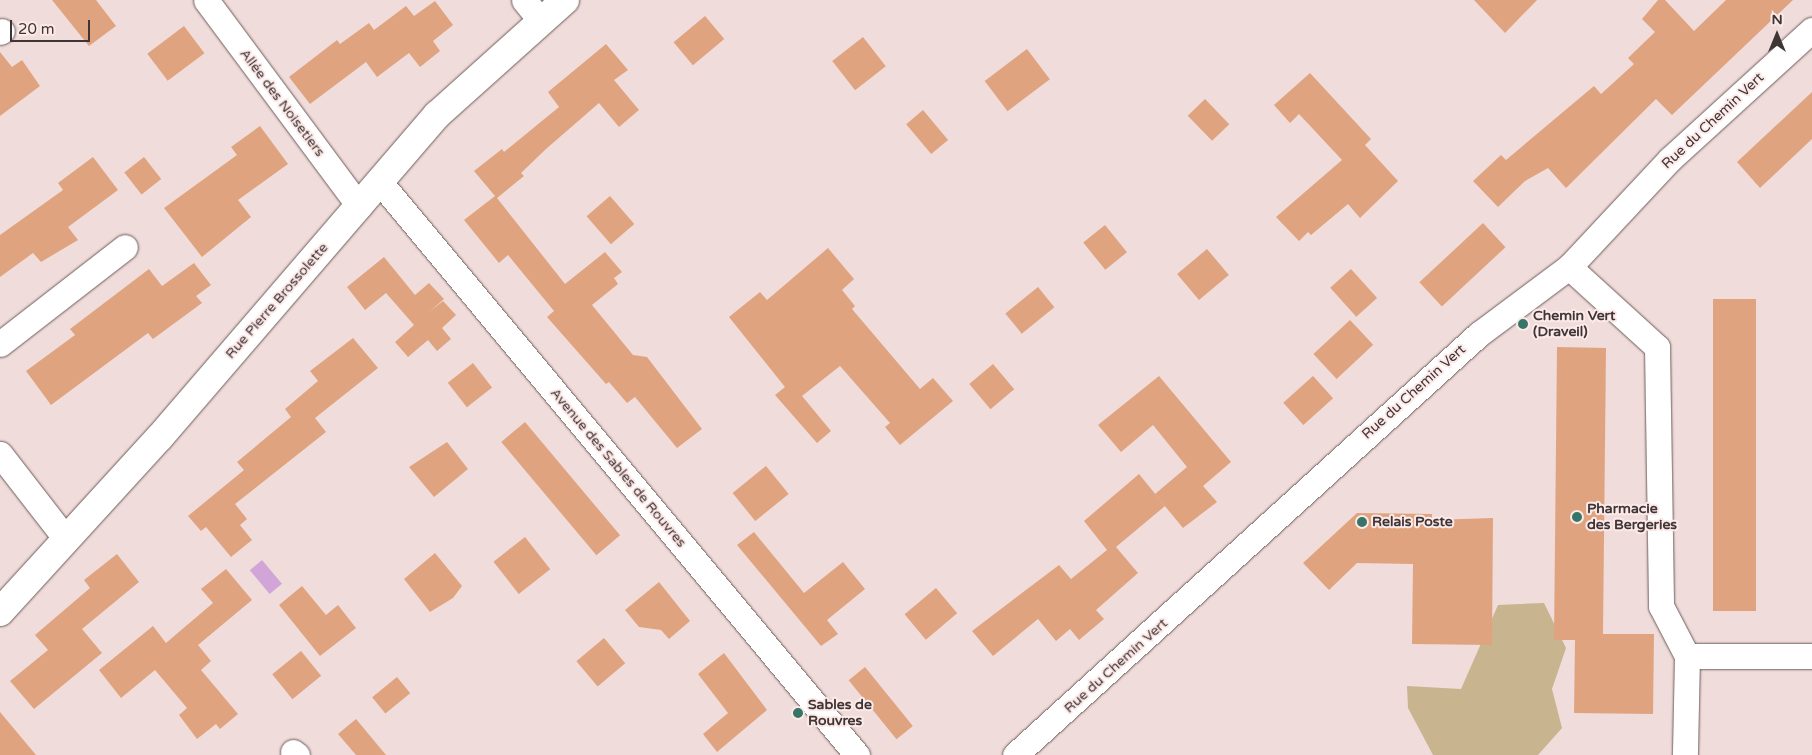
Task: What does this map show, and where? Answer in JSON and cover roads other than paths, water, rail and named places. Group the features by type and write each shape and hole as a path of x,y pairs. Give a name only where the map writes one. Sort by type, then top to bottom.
{"street":[{"name":"Allée des Noisetiers","path":"206,0 359,206"},
{"path":"524,0 541,21"},
{"name":"Rue Pierre Brossolette","path":"0,612 359,206 437,115 565,0"},
{"name":"Rue du Chemin Vert","path":"1015,755 1479,334 1569,267 1670,159 1812,30"},
{"name":"Avenue des Sables de Rouvres","path":"379,181 857,755"},
{"path":"0,344 125,248"},
{"path":"1569,267 1657,347 1661,606 1687,656 1685,755"},
{"path":"0,454 66,539"},
{"path":"1687,656 1812,656"}],"place":[{"name":"Chemin Vert (Draveil)","path":"1523,324"},
{"name":"Pharmacie des Bergeries","path":"1577,517"},
{"name":"Relais Poste","path":"1362,522"},
{"name":"Sables de Rouvres","path":"798,713"}]}
